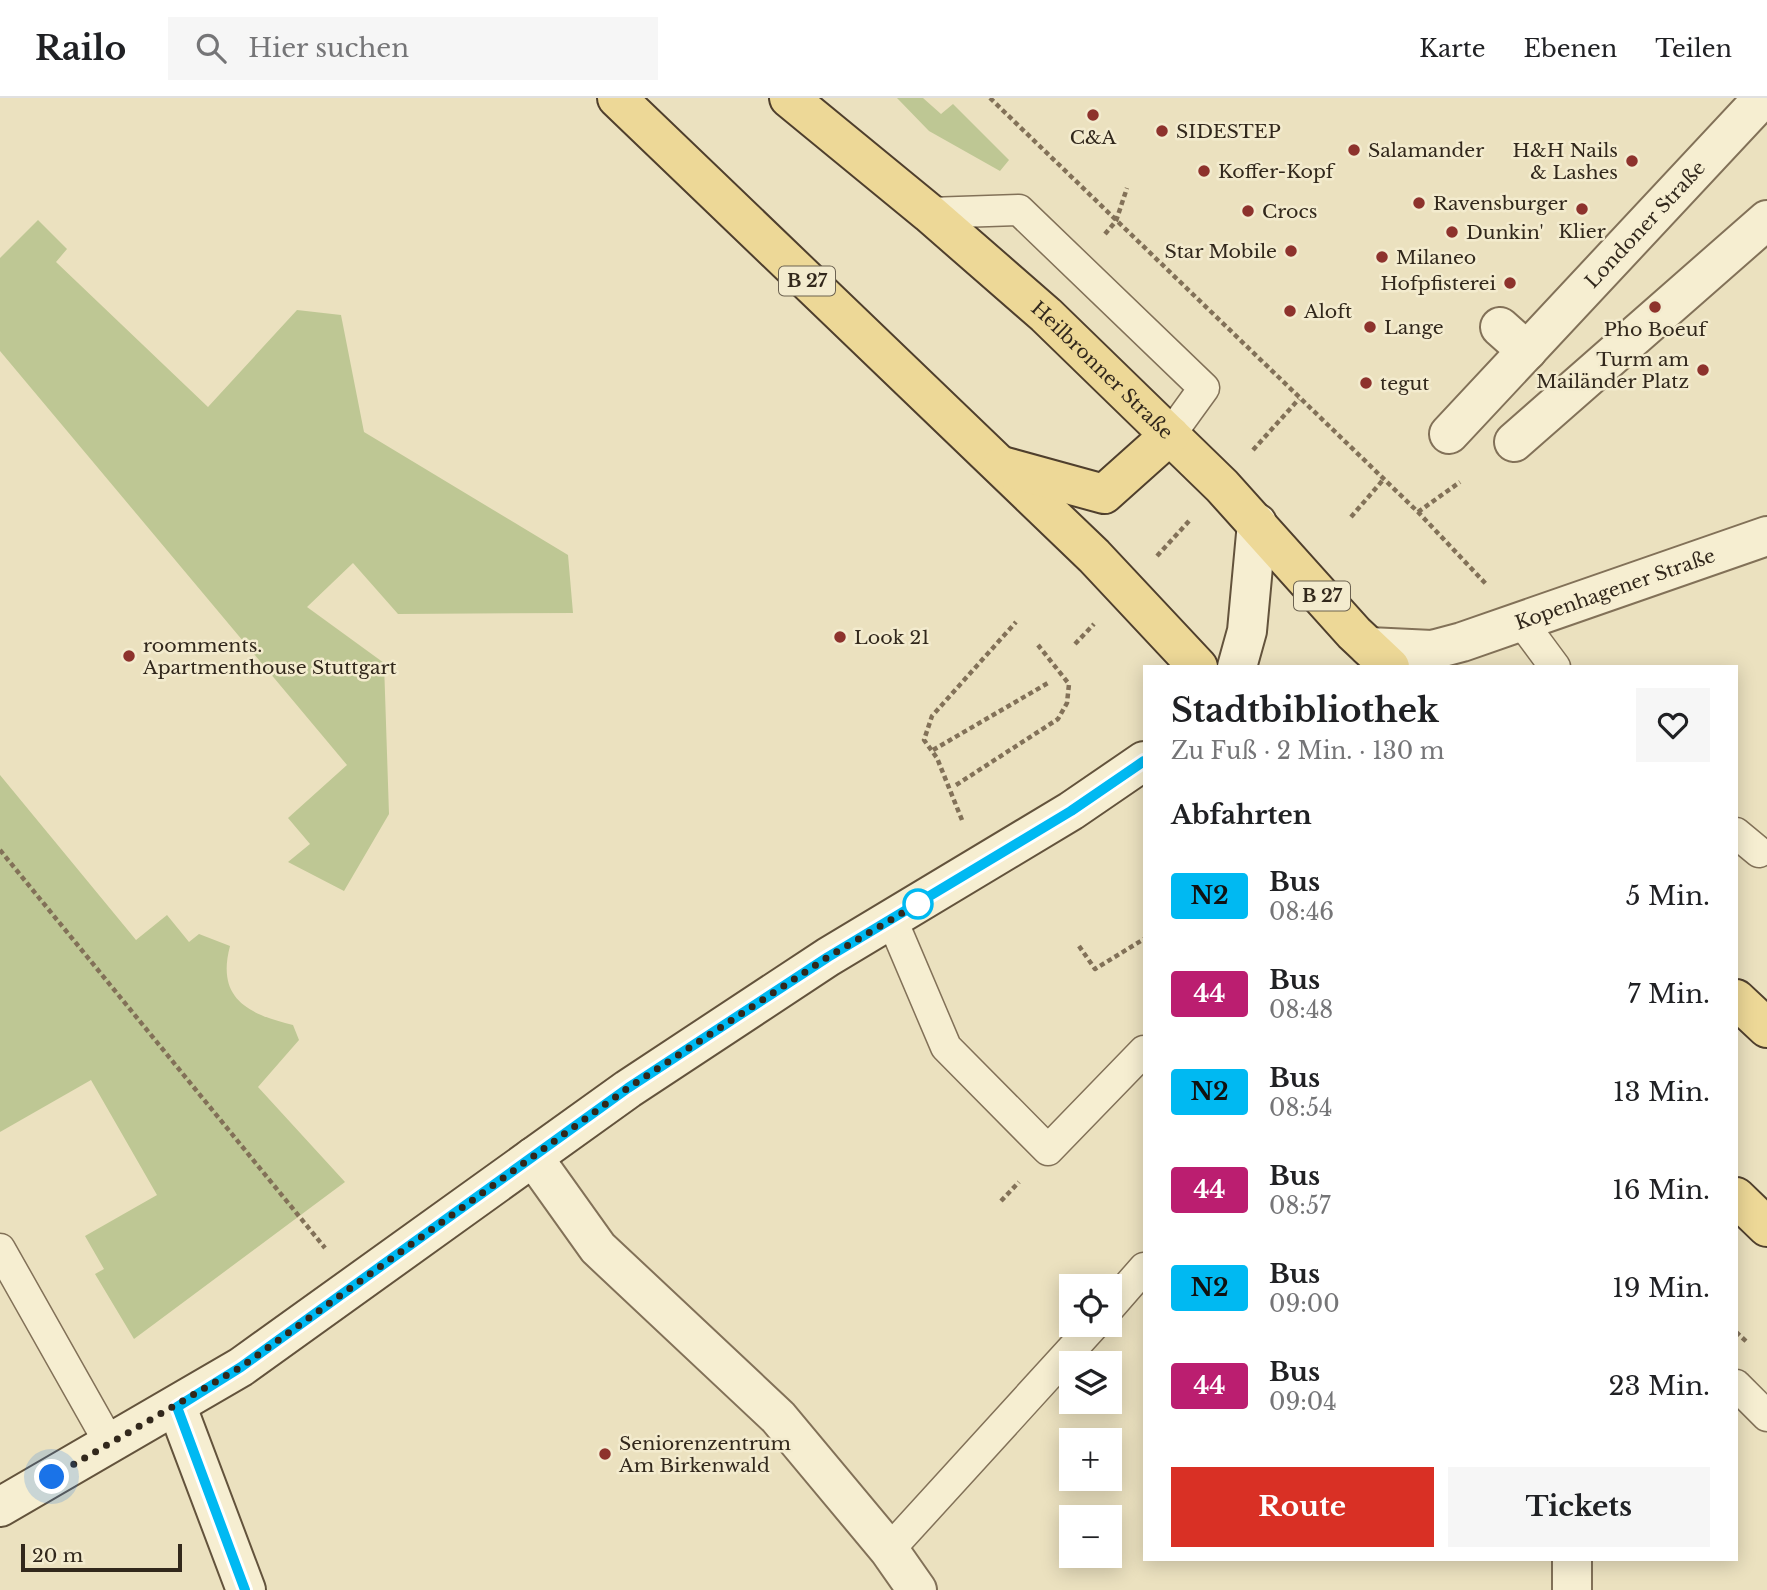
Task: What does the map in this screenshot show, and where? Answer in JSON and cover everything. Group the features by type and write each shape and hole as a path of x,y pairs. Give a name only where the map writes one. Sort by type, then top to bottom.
{"main road":[{"name":"B 27","path":"617,98 1127,588 1196,665"},
{"name":"Heilbronner Straße","path":"789,98 929,213 1046,315 1257,523 1379,657"},
{"path":"997,465 1104,494 1170,435"},
{"path":"1738,1001 1767,1028"},
{"path":"1738,1199 1767,1227"}],"street":[{"name":"Londoner Straße","path":"1449,434 1514,339 1763,98"},
{"path":"1514,442 1767,220"},
{"path":"1238,665 1247,631 1257,523"},
{"name":"Kopenhagener Straße","path":"1379,657 1432,650 1460,654 1521,621 1767,536"},
{"path":"0,1507 177,1407 241,1367 628,1088 828,957 1071,811 1143,762"},
{"path":"533,1157 598,1248 778,1417 889,1550 917,1590"},
{"path":"177,1407 246,1590"},
{"path":"1572,1561 1572,1590"}],"lane":[{"path":"929,213 1019,210 1204,388 1170,435"},
{"path":"1521,621 1554,665"},
{"path":"1738,835 1759,852"},
{"path":"892,920 946,1047 1048,1150 1143,1052"},
{"path":"0,1249 110,1444"},
{"path":"1122,1293 1143,1269"},
{"path":"889,1550 1083,1337"},
{"path":"1738,1387 1767,1416"}],"path":[{"path":"990,98 1383,480 1521,621"},
{"path":"1351,517 1383,480"},
{"path":"982,866 933,750 924,740 932,716 1016,622"},
{"path":"956,785 1058,719 1067,704 1069,684 1038,645"},
{"path":"933,750 1048,683"},
{"path":"0,850 355,1285"},
{"path":"1079,946 1096,970 1143,940"}],"green space":[{"path":"897,98 923,98 941,114 953,104 1009,160 1000,171 929,131"},
{"path":"38,220 67,249 56,262 208,407 297,310 341,315 364,432 568,555 573,613 398,614 353,563 307,607 384,663 389,814 344,891 288,862 310,844 288,818 347,765 0,351 0,258"},
{"path":"0,775 136,940 167,915 189,942 199,934 230,946 228,979 239,1001 262,1015 293,1025 299,1040 258,1087 345,1182 134,1339 95,1274 104,1269 85,1236 157,1195 91,1080 0,1132"}],"bus line":[{"name":"N2","path":"245,1590 177,1407 241,1367 628,1088 828,957 1071,811 1143,762"}],"place":[{"name":"C&A","path":"1093,115"},
{"name":"SIDESTEP","path":"1162,131"},
{"name":"Salamander","path":"1354,150"},
{"name":"H&H Nails & Lashes","path":"1632,161"},
{"name":"Koffer-Kopf","path":"1204,171"},
{"name":"Ravensburger","path":"1419,203"},
{"name":"Klier","path":"1582,209"},
{"name":"Crocs","path":"1248,211"},
{"name":"Dunkin'","path":"1452,232"},
{"name":"Star Mobile","path":"1291,251"},
{"name":"Milaneo","path":"1382,257"},
{"name":"Hofpfisterei","path":"1510,283"},
{"name":"Pho Boeuf","path":"1655,307"},
{"name":"Aloft","path":"1290,311"},
{"name":"Lange","path":"1370,327"},
{"name":"Turm am Mailänder Platz","path":"1703,370"},
{"name":"tegut","path":"1366,383"},
{"name":"Look 21","path":"840,637"},
{"name":"roomments. Apartmenthouse Stuttgart","path":"129,656"},
{"name":"Seniorenzentrum Am Birkenwald","path":"605,1454"}],"route":[{"path":"52,1477 177,1407 241,1367 628,1088 828,957 926,899 918,904"}]}
